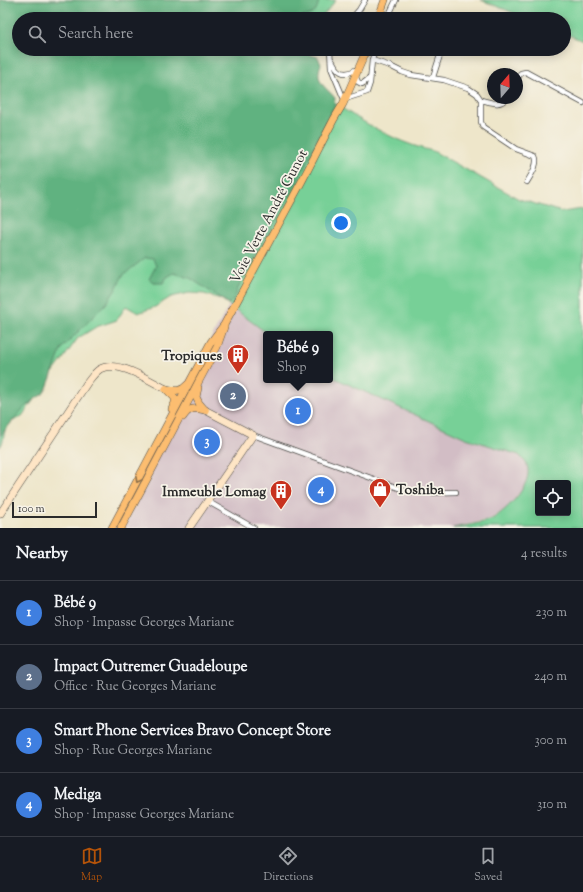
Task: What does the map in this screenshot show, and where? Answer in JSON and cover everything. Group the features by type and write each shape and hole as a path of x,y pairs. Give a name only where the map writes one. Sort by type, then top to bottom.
{"main road":[{"path":"376,12 380,0"},
{"path":"381,12 385,0"},
{"name":"Voie Verte André Gunot","path":"112,528 200,372 217,346 224,325 334,119 339,113 362,56"},
{"path":"166,389 176,391 183,389 200,372"},
{"path":"200,372 196,397 199,404 206,410"},
{"path":"166,389 173,396 175,403 156,439 158,448 168,444 188,411 195,408 206,410"},
{"name":"Voie Verte André Gunot","path":"121,528 158,448"}],"street":[{"path":"357,12 365,0"},
{"path":"390,12 396,0"},
{"path":"330,56 332,68 344,98 367,92 373,56"},
{"path":"331,56 338,70 346,74 355,74 358,82 362,84 370,78"},
{"path":"433,77 440,56"},
{"path":"372,60 411,75 433,77 444,80 468,88 477,94 481,100 481,122 483,127 516,149 535,156 536,163 527,182"},
{"path":"523,72 526,72 583,102"},
{"path":"481,100 487,101"},
{"path":"0,514 97,371 107,367 118,367 130,371 166,389"},
{"path":"206,410 253,435 404,490 422,493 456,492"},
{"path":"189,528 253,435"},
{"path":"207,501 254,528"}],"shaded area":[{"path":"229,305 264,331 263,383 333,383 333,377 466,438 519,455 528,467 528,476 525,486 508,507 491,519 453,528 108,528"}],"green space":[{"path":"0,0 336,0 326,12 12,12 12,56 61,56 331,101 380,131 406,143 433,151 519,199 562,212 583,209 583,528 453,528 492,519 512,503 518,496 527,480 527,465 519,455 466,438 333,377 333,331 264,331 221,299 204,294 189,293 171,297 155,307 138,313 126,306 117,320 96,327 78,338 22,416 10,423 4,434 0,447"},
{"path":"0,0 319,0 315,12 12,12 12,56 315,56 318,57 321,64 319,70 320,80 324,87 335,98 334,106 292,193 240,284 234,299 229,304 190,278 174,273 167,277 163,283 155,283 149,279 156,266 153,259 145,258 123,275 106,304 62,348 47,388 43,394 29,403 0,436"},
{"path":"481,0 583,0 583,41 571,36 571,12 511,12"}],"place":[{"name":"Tropiques","path":"238,374"},
{"name":"Impact Outremer Guadeloupe","path":"233,396"},
{"name":"Bébé 9","path":"298,411"},
{"name":"Smart Phone Services Bravo Concept Store","path":"207,442"},
{"name":"Mediga","path":"321,490"},
{"name":"Toshiba","path":"380,508"},
{"name":"Immeuble Lomag","path":"281,510"}]}
